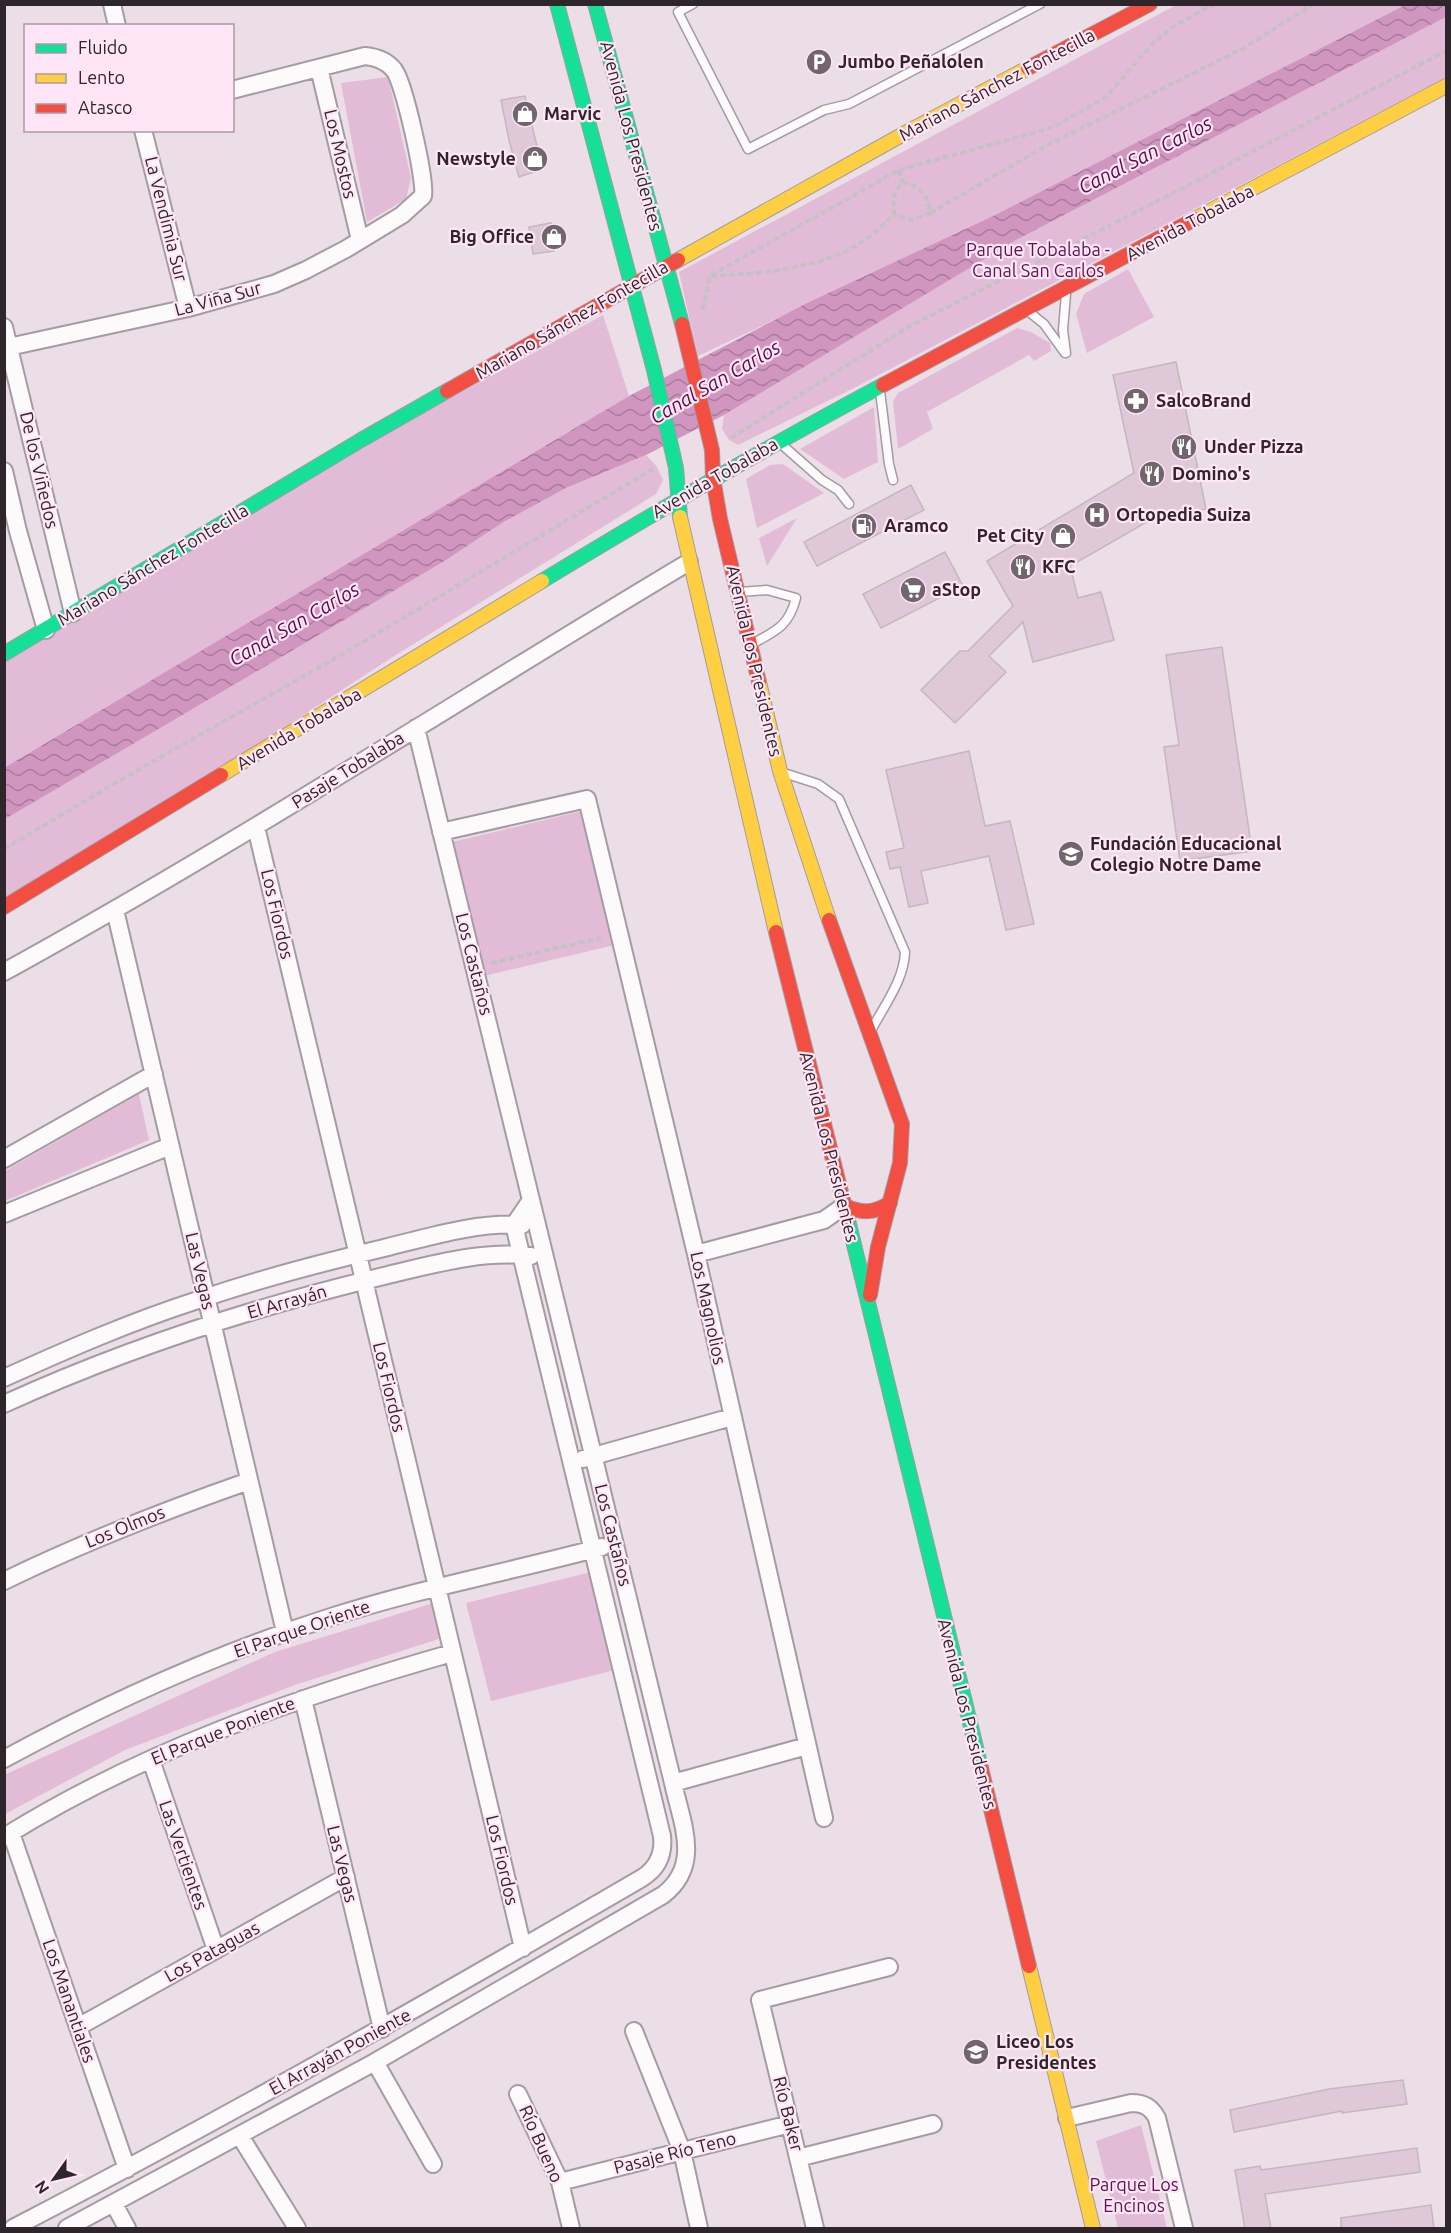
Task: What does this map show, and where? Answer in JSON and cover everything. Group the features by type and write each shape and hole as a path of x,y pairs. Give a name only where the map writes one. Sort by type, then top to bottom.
{"street":[{"path":"112,4 117,24"},
{"name":"Mariano Sánchez Fontecilla","path":"4,654 361,440 632,286 907,132 1150,4"},
{"path":"559,10 592,9"},
{"name":"Avenida Los Presidentes","path":"592,9 691,357 711,446 713,478 737,592 780,771 817,887 902,1124 900,1163 876,1256 868,1309"},
{"name":"Avenida Los Presidentes","path":"559,10 654,370 675,463 677,499 689,562 725,690 807,1062 1093,2229"},
{"name":"La Viña Sur","path":"7,347 188,308 291,278 360,240 414,206 423,196 424,179 397,74 388,64 373,57 357,58 319,68"},
{"path":"234,89 319,68"},
{"name":"Los Mostos","path":"319,68 360,240"},
{"name":"Avenida Tobalaba","path":"4,907 713,478 879,386 1027,310 1446,86"},
{"name":"La Vendimia Sur","path":"144,132 188,308"},
{"name":"De los Viñedos","path":"4,327 73,613"},
{"name":"De los Viñedos","path":"4,471 11,532 46,630"},
{"name":"Pasaje Tobalaba","path":"4,972 256,827 689,562"},
{"path":"704,621 709,627 728,632 744,624"},
{"path":"743,679 758,685"},
{"name":"Los Castaños","path":"416,728 674,1783 686,1843 684,1870"},
{"name":"Los Magnolios","path":"441,832 587,799 696,1254 824,1818"},
{"name":"Los Fiordos","path":"256,827 523,1948"},
{"name":"Las Vegas","path":"115,910 285,1632"},
{"path":"4,1159 154,1074"},
{"path":"4,1214 171,1146"},
{"path":"514,1225 531,1200"},
{"path":"696,1254 824,1220 844,1206 866,1213 879,1211 890,1203"},
{"name":"El Arrayán","path":"4,1378 118,1330 206,1297 358,1254 487,1225 538,1228"},
{"name":"Los Castaños","path":"514,1225 662,1836 662,1853 659,1861"},
{"name":"El Arrayán","path":"4,1404 73,1375 212,1324 364,1280 486,1254 521,1254 545,1258"},
{"path":"571,1462 732,1417"},
{"name":"Los Olmos","path":"4,1581 110,1533 249,1481"},
{"name":"El Parque Oriente","path":"4,1760 143,1691 285,1632 386,1601 615,1544"},
{"name":"El Parque Poniente","path":"8,1835 74,1797 151,1760 303,1699 383,1672 452,1653"},
{"name":"Las Vegas","path":"303,1699 382,2029"},
{"path":"674,1783 807,1746"},
{"name":"Las Vertientes","path":"151,1760 216,1950"},
{"name":"Los Manantiales","path":"8,1835 127,2169"},
{"name":"El Arrayán Poniente","path":"13,2229 382,2029 649,1874 659,1861"},
{"name":"El Arrayán Poniente","path":"67,2229 375,2062 663,1895 673,1887 684,1870"},
{"name":"Los Pataguas","path":"78,2027 346,1877"},
{"name":"Río Baker","path":"816,2229 760,2000 889,1967"},
{"path":"634,2031 682,2151 699,2229"},
{"path":"375,2062 434,2164"},
{"name":"Río Bueno","path":"518,2094 560,2182 566,2227"},
{"path":"1067,2118 1131,2103 1140,2103 1153,2111 1184,2229"},
{"name":"Pasaje Río Teno","path":"560,2182 790,2124"},
{"path":"798,2158 933,2124"},
{"path":"240,2136 297,2229"},
{"path":"114,2204 127,2229"}],"lane":[{"path":"693,4 678,12 748,149 824,110 849,104 1040,4"},
{"path":"1027,310 1044,324 1066,353 1064,318 1067,288"},
{"path":"879,386 893,480"},
{"path":"778,441 822,480 838,490 849,504"},
{"path":"737,592 767,590 796,598 792,615 777,630 749,645"},
{"path":"780,771 818,784 839,799 905,952 900,977 870,1033"}],"path":[{"path":"701,316 710,276 899,170 1054,127 1106,97 1153,43 1173,27 1214,4"},
{"path":"894,215 911,220 930,213 1044,147 1242,49 1314,4"},
{"path":"711,446 910,326 1125,218 1446,51"},
{"path":"894,215 893,197 902,182 899,170"},
{"path":"902,182 917,186 928,202 930,213"},
{"path":"710,276 756,274 843,253 871,236 894,215"},
{"path":"4,849 341,655 657,466 675,463"},
{"path":"475,966 619,934"}],"green space":[{"path":"1176,5 1405,5 995,215 698,356 679,272"},
{"name":"Parque Tobalaba - Canal San Carlos","path":"1446,17 1446,77 852,389 738,445 729,440 722,429 724,415 1018,239"},
{"path":"388,77 411,178 406,199 367,222 341,83"},
{"path":"1128,269 1154,317 1087,353 1076,314 1084,294"},
{"path":"603,315 629,396 5,768 4,662 365,445"},
{"path":"1017,328 1031,332 1050,343 1051,351 1034,361 1029,355 927,412 933,429 898,449 893,401 898,393"},
{"path":"874,407 878,462 844,479 800,449"},
{"path":"646,455 657,467 663,480 656,494 391,658 99,848 5,903 4,819 443,562 502,523 566,488"},
{"path":"783,464 824,493 757,528 746,479 770,465"},
{"path":"797,518 767,566 759,538"},
{"path":"582,811 615,945 484,976 452,842"},
{"path":"139,1094 149,1140 5,1201 5,1171"},
{"path":"591,1572 615,1670 491,1701 466,1603"},
{"path":"437,1602 445,1637 295,1685 125,1750 5,1814 4,1775 275,1652"},
{"name":"Parque Los Encinos","path":"1141,2125 1167,2228 1118,2228 1096,2141"}],"water":[{"name":"Canal San Carlos","path":"1405,5 1446,5 1446,17 1018,239 724,415 646,455 566,488 502,523 443,562 5,819 4,768 629,396 805,304 995,215"}],"building":[{"path":"525,96 541,163 537,171 519,177 501,100"},
{"path":"551,223 554,251 533,254 529,227"},
{"path":"1176,362 1206,509 1150,520 1070,566 1078,598 1101,592 1114,640 1033,662 1023,622 989,656 1006,672 955,723 921,690 960,651 968,651 1013,606 987,561 1134,473 1113,375"},
{"name":"Aramco","path":"911,485 924,510 817,566 804,542"},
{"name":"aStop","path":"945,552 963,586 881,628 863,594"},
{"path":"1222,647 1252,851 1180,861 1164,747 1179,745 1166,655"},
{"path":"969,751 985,826 1010,821 1034,924 1006,930 989,856 921,871 928,903 909,907 900,867 890,869 886,852 904,848 886,770"},
{"path":"1403,2080 1407,2104 1342,2113 1342,2111 1234,2132 1230,2110 1329,2089"},
{"path":"1417,2148 1420,2172 1265,2194 1271,2229 1245,2229 1235,2170 1260,2166 1261,2170"},
{"path":"1431,2205 1434,2229 1341,2229 1341,2218"}],"traffic: fast":[{"path":"557,4 654,370 676,468 680,517"},
{"path":"595,4 682,324"},
{"path":"542,581 711,481 883,385"},
{"path":"4,654 447,391"},
{"path":"848,1220 981,1768"}],"traffic: slow":[{"path":"678,260 907,132 1028,68"},
{"path":"1195,219 1446,86"},
{"path":"680,517 776,932"},
{"path":"221,775 542,581"},
{"path":"759,682 780,771 829,920"},
{"path":"1029,1966 1093,2228"}],"traffic: jam":[{"path":"1028,68 1150,4"},
{"path":"883,385 1195,219"},
{"path":"447,391 678,260"},
{"path":"682,324 712,450 713,478 720,519 759,682"},
{"path":"4,907 221,775"},
{"path":"829,920 902,1124 900,1163 878,1247 870,1295"},
{"path":"776,932 848,1220"},
{"path":"844,1206 867,1211 890,1203"},
{"path":"981,1768 1029,1966"}],"place":[{"name":"Jumbo Peñalolen","path":"819,62"},
{"name":"Marvic","path":"525,114"},
{"name":"Newstyle","path":"535,159"},
{"name":"Big Office","path":"554,237"},
{"name":"SalcoBrand","path":"1136,401"},
{"name":"Under Pizza","path":"1184,447"},
{"name":"Domino's","path":"1152,474"},
{"name":"Ortopedia Suiza","path":"1097,515"},
{"name":"Aramco","path":"864,526"},
{"name":"Pet City","path":"1063,536"},
{"name":"KFC","path":"1023,567"},
{"name":"aStop","path":"913,590"},
{"name":"Fundación Educacional Colegio Notre Dame","path":"1071,854"},
{"name":"Liceo Los Presidentes","path":"976,2052"}]}
